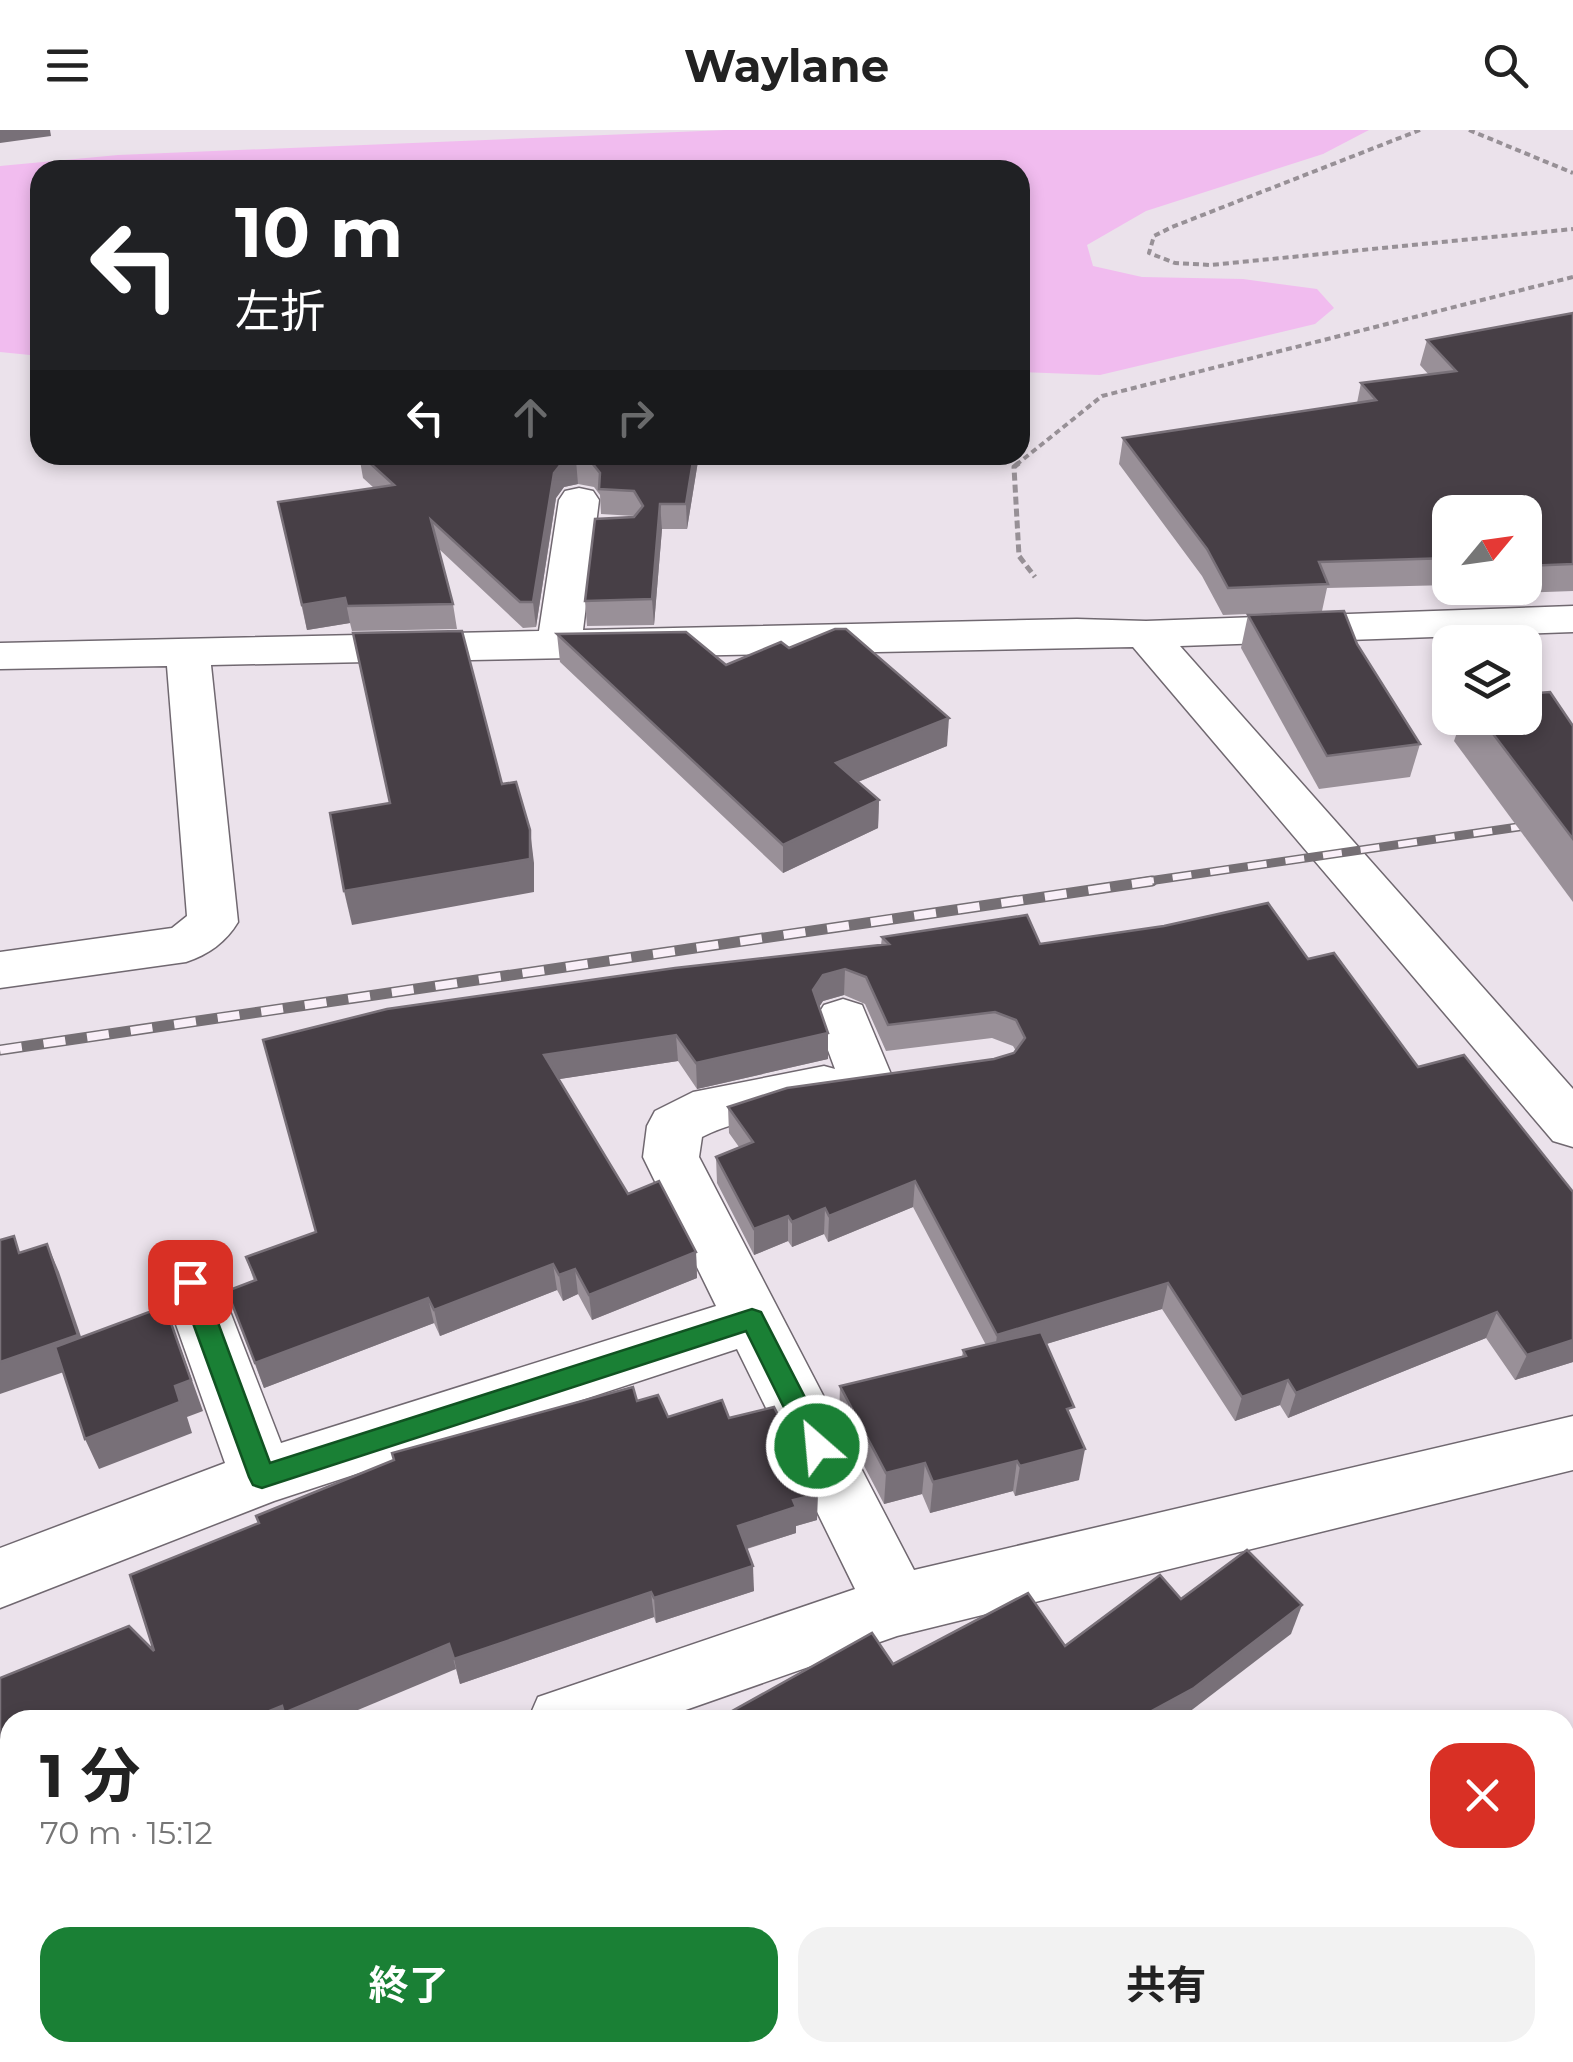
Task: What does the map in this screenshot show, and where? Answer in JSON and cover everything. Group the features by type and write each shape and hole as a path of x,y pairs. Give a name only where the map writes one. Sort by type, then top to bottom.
{"street":[{"path":"560,641 577,514 620,529"},
{"path":"0,656 188,654 560,641 1146,634 1573,620"},
{"path":"1146,634 1573,1126"},
{"path":"0,970 186,944 213,922 188,654"},
{"path":"843,1018 866,1079"},
{"path":"897,1604 671,1156 674,1126 713,1106 919,1072"},
{"path":"190,1282 262,1477"},
{"path":"0,1578 262,1477 752,1319"},
{"path":"592,1710 897,1604 1573,1442"}],"path":[{"path":"1420,130 1172,227 1154,236 1150,253 1175,263 1211,265 1573,230"},
{"path":"1468,130 1573,173"},
{"path":"1030,454 1102,396 1573,277"},
{"path":"1016,465 1020,556 1077,632"}],"shaded area":[{"path":"726,130 1369,130 1323,154 1146,211 1087,245 1093,266 1142,277 1243,279 1317,289 1334,308 1315,324 1100,375 1030,372 1030,160 64,160"},
{"path":"30,163 30,355 0,352 0,166"}],"building":[{"path":"1573,313 1573,564 1542,565 1542,495 1432,495 1432,559 1319,562 1328,584 1228,588 1207,549 1123,438 1376,400 1361,383 1456,371 1427,340"},
{"path":"372,465 560,465 554,473 533,602 520,602 431,520 453,604 347,606 345,598 302,605 278,502 394,485"},
{"path":"594,465 692,465 686,504 660,504 652,599 585,601 595,519 634,517 643,506 634,491 599,489 600,473"},
{"path":"1344,611 1357,644 1420,744 1327,756 1248,615"},
{"path":"835,629 846,629 949,718 836,763 879,800 783,845 557,634 686,632 726,665 781,642 789,648"},
{"path":"462,631 502,784 516,782 530,830 530,859 344,891 330,813 390,803 353,633"},
{"path":"1550,692 1573,726 1573,839 1494,735 1542,735 1542,693"},
{"path":"1268,903 1308,959 1334,953 1418,1067 1464,1055 1573,1192 1573,1340 1527,1355 1497,1312 1296,1393 1288,1380 1242,1397 1168,1283 997,1335 915,1181 829,1216 825,1208 792,1222 788,1216 754,1229 716,1157 753,1142 728,1107 787,1088 994,1059 1014,1053 1025,1038 1016,1020 995,1012 888,1025 866,977 845,969 823,975 813,990 828,1033 696,1063 676,1035 544,1055 628,1194 659,1181 696,1252 589,1295 575,1269 559,1275 553,1264 434,1310 428,1298 255,1363 227,1291 256,1280 246,1257 316,1232 263,1040 387,1009 675,968 889,944 882,937 1027,915 1040,944 1164,926"},
{"path":"14,1236 19,1253 47,1244 78,1335 0,1362 0,1240"},
{"path":"165,1306 191,1380 175,1386 180,1402 85,1439 55,1347"},
{"path":"1041,1332 1074,1407 1067,1409 1085,1449 933,1482 925,1463 886,1473 840,1386 966,1356 963,1350"},
{"path":"633,1387 637,1401 658,1395 668,1417 722,1400 729,1418 774,1407 818,1494 793,1500 796,1507 738,1526 753,1566 654,1598 651,1592 454,1659 449,1644 291,1710 283,1710 282,1706 272,1710 0,1710 0,1678 129,1626 154,1651 130,1575 259,1523 256,1516 394,1460 392,1453"},
{"path":"1247,1550 1302,1605 1194,1688 1153,1710 734,1710 872,1633 893,1664 1028,1593 1065,1646 1160,1575 1181,1599"}],"railway":[{"path":"1135,883 1573,819"},
{"path":"0,1050 1152,881"}],"route":[{"path":"190,1282 262,1477 752,1319 817,1446"}]}
